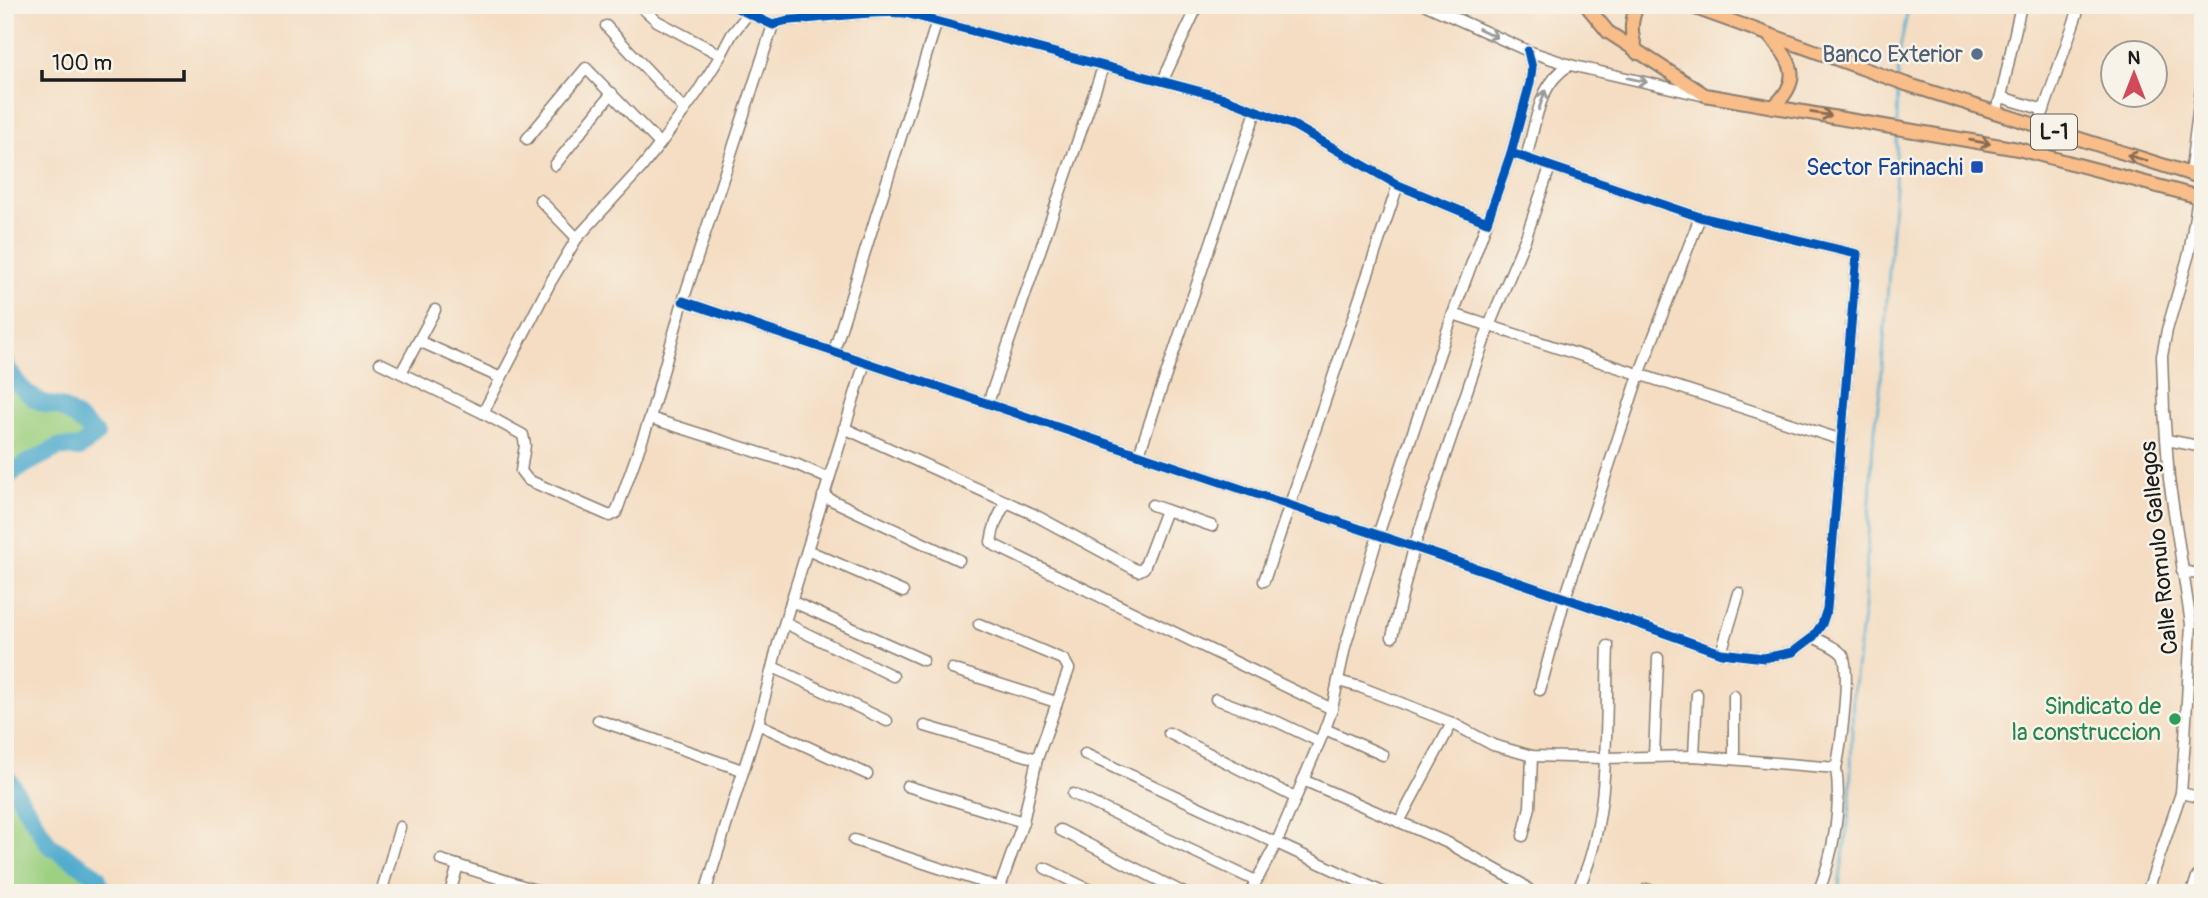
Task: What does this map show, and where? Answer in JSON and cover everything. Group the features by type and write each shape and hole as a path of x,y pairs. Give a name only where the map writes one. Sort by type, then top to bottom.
{"main road":[{"name":"L-1","path":"1586,5 1608,32 1705,95 2018,149 2200,198"},
{"path":"1637,53 1631,25 1638,5"},
{"name":"L-1","path":"1687,5 1906,84 2196,176"},
{"path":"1768,35 1789,59 1792,75 1783,98 1773,107"}],"street":[{"path":"639,5 657,21 721,55"},
{"path":"730,5 773,25 785,20 876,11 905,13 1103,67 1163,80 1221,97 1293,125 1398,184 1487,222"},
{"path":"1163,80 1198,5"},
{"path":"1426,5 1528,51 1570,65 1705,95"},
{"path":"1795,5 1806,5"},
{"path":"1994,113 2001,97 2021,5"},
{"path":"2038,127 2080,5"},
{"path":"483,412 550,283 577,238 660,144 748,14"},
{"path":"834,351 937,21"},
{"path":"380,363 483,412 523,435 525,444 521,471 528,480 610,516 619,507 650,418 683,301 773,25"},
{"path":"606,26 684,109"},
{"path":"1250,893 1276,844 1332,709 1345,647 1378,535 1512,148 1530,83 1532,68 1528,51"},
{"path":"1526,158 1534,123 1547,88 1558,72 1570,65"},
{"path":"988,403 1103,67"},
{"path":"527,139 586,68 660,144"},
{"path":"2196,176 2203,74"},
{"path":"555,164 612,93"},
{"path":"2001,97 2045,110"},
{"path":"1139,454 1256,111"},
{"path":"1512,148 1530,145"},
{"path":"683,301 1289,504 1720,653 1774,657 1802,648 1822,624 1828,609 1857,254 1700,217 1550,167 1526,158 1512,148"},
{"path":"1392,637 1414,547 1489,326 1526,237 1550,167"},
{"path":"1265,582 1398,184"},
{"name":"Calle Romulo Gallegos","path":"2147,893 2181,793 2192,640 2169,479 2162,356 2189,254 2200,198"},
{"path":"540,200 577,238"},
{"path":"1540,690 1565,598 1639,376 1700,217"},
{"path":"401,373 435,310"},
{"path":"1453,314 1842,440"},
{"path":"419,341 501,378"},
{"path":"705,893 865,362"},
{"path":"650,418 798,466 829,479"},
{"path":"844,428 1033,514 1138,571 1144,568 1166,510"},
{"path":"2167,440 2203,447"},
{"path":"823,496 959,560"},
{"path":"1007,502 1001,510 992,535 991,542 996,547 1332,709"},
{"path":"1152,505 1212,526"},
{"path":"807,550 903,592"},
{"path":"2182,571 2203,575"},
{"path":"1720,653 1739,593"},
{"path":"791,601 923,660"},
{"path":"785,623 892,676"},
{"path":"854,840 999,890 1023,822 1037,758 1056,702 1068,678 1069,669 1064,660 979,624"},
{"path":"1813,637 1841,652 1845,658 1846,696 1836,768 1836,817 1830,855 1818,893"},
{"path":"1576,893 1594,850 1604,758 1608,646"},
{"path":"1654,756 1657,658"},
{"path":"773,667 887,722"},
{"path":"952,669 1056,702"},
{"path":"1338,681 1452,723 1493,745 1532,756 1694,756 1836,768"},
{"path":"1694,756 1697,694"},
{"path":"1734,696 1734,758"},
{"path":"1216,699 1278,722 1318,741"},
{"path":"598,720 742,770"},
{"path":"1399,822 1452,723"},
{"path":"758,724 867,774"},
{"path":"925,726 1037,758"},
{"path":"1325,729 1383,755"},
{"path":"1168,733 1296,798"},
{"path":"1085,754 1384,893"},
{"path":"1523,836 1530,807 1532,756"},
{"path":"1303,780 1448,843 1534,893"},
{"path":"907,786 1023,822"},
{"path":"2181,793 2203,799"},
{"path":"1073,794 1256,881"},
{"path":"381,893 400,827"},
{"path":"1060,830 1184,893"},
{"path":"442,860 545,893"},
{"path":"450,893 458,865"},
{"path":"1045,868 1096,893"},
{"path":"2192,893 2197,877"},
{"path":"1647,888 1658,893"}],"green space":[{"path":"5,362 16,381 27,392 39,401 67,411 96,435 79,448 59,447 5,478"},
{"path":"5,774 49,845 97,876 103,893 5,893"}],"waterway":[{"path":"1898,78 1900,48 1909,5"},
{"path":"1897,123 1898,85"},
{"path":"1838,893 1850,807 1853,693 1864,608 1873,445 1881,382 1897,134"},
{"path":"5,362 16,381 27,392 39,401 67,411 96,435 79,448 59,447 5,478"},
{"path":"5,774 49,845 97,876 103,893"}],"cycle path":[{"path":"730,5 773,25 789,20 868,13 905,13 1221,97 1293,125 1398,185 1487,222 1511,153 1530,83 1532,68 1528,51"},
{"path":"683,301 1721,653 1764,658 1793,652 1813,637 1822,624 1827,609 1857,254 1700,217 1511,153"}],"place":[{"name":"Banco Exterior","path":"1977,54"},
{"name":"Sector Farinachi","path":"1977,167"},
{"name":"Sindicato de la construccion","path":"2175,719"}]}
